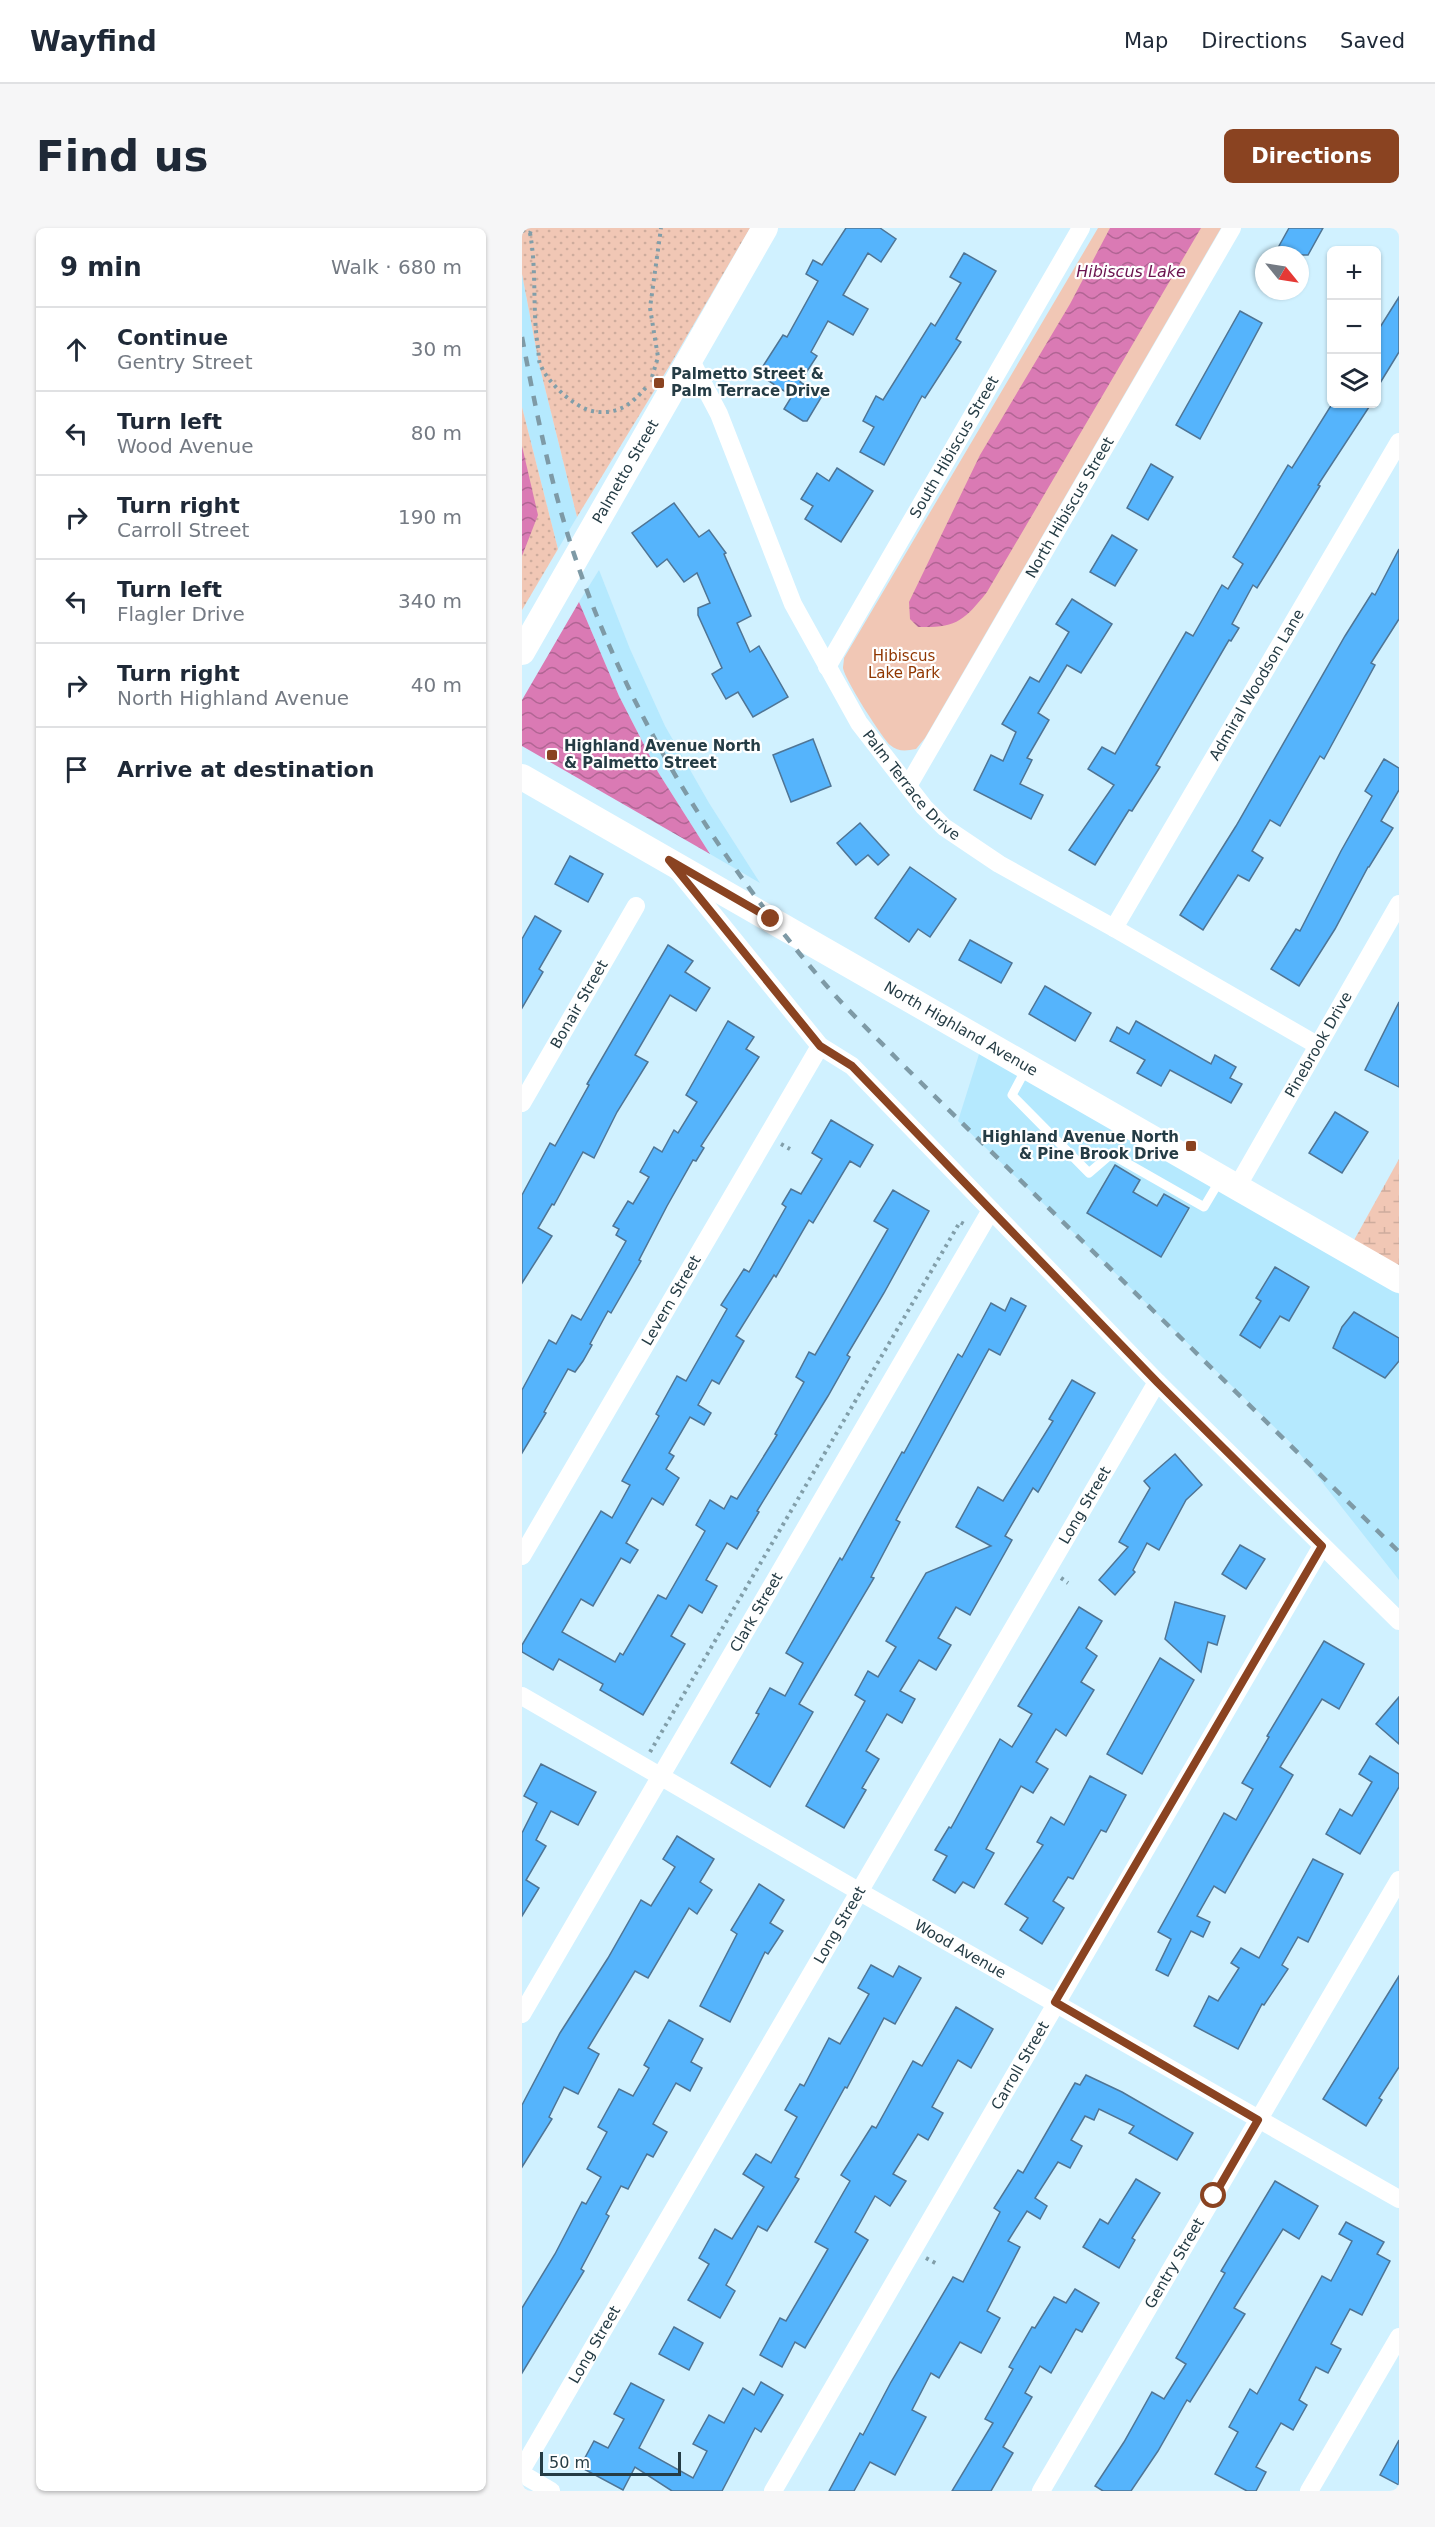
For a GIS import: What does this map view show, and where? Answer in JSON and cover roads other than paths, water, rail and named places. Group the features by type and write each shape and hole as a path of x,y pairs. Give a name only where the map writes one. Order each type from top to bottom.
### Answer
{"street":[{"name":"Palmetto Street","path":"522,652 765,228"},
{"name":"South Hibiscus Street","path":"827,667 1081,228"},
{"name":"North Hibiscus Street","path":"908,786 1232,228"},
{"name":"Palm Terrace Drive","path":"689,357 719,414 794,604 859,723 924,807 944,827 972,847 1317,1045"},
{"name":"Admiral Woodson Lane","path":"1114,928 1399,442"},
{"name":"North Highland Avenue","path":"522,777 1399,1280"},
{"path":"669,860 820,1046 852,1066 1157,1382 1399,1621"},
{"name":"Pinebrook Drive","path":"1229,1182 1317,1045 1399,904"},
{"name":"Bonair Street","path":"522,1103 636,906"},
{"name":"Levern Street","path":"522,1556 820,1046"},
{"name":"Clark Street","path":"522,2014 991,1210"},
{"name":"Long Street","path":"522,2469 1157,1382"},
{"name":"Carroll Street","path":"774,2491 1055,2002 1322,1546"},
{"name":"Wood Avenue","path":"522,1696 860,1892 1399,2199"},
{"name":"Gentry Street","path":"1041,2491 1399,1880"},
{"path":"1309,2491 1399,2337"},
{"path":"522,2474 551,2491"}],"lane":[{"path":"1027,1067 1012,1095 1089,1173 1111,1154 1204,1208 1229,1182"}],"water":[{"name":"Hibiscus Lake","path":"1110,228 1201,228 987,592 972,610 958,621 942,626 918,627 910,619 909,602 980,455 1070,304"},
{"path":"522,446 538,515 522,556"},
{"path":"579,602 619,696 658,772 710,854 522,746 522,700"}],"railway":[{"path":"522,337 551,476 575,557 597,615 621,672 679,782 712,835 748,886 785,936 852,1014 1399,1552"}],"place":[{"name":"Palmetto Street & Palm Terrace Drive","path":"659,383"},
{"name":"Highland Avenue North & Palmetto Street","path":"552,755"},
{"name":"Highland Avenue North & Pine Brook Drive","path":"1191,1146"}],"park label":[{"name":"Hibiscus Lake Park","path":"904,664"}]}
